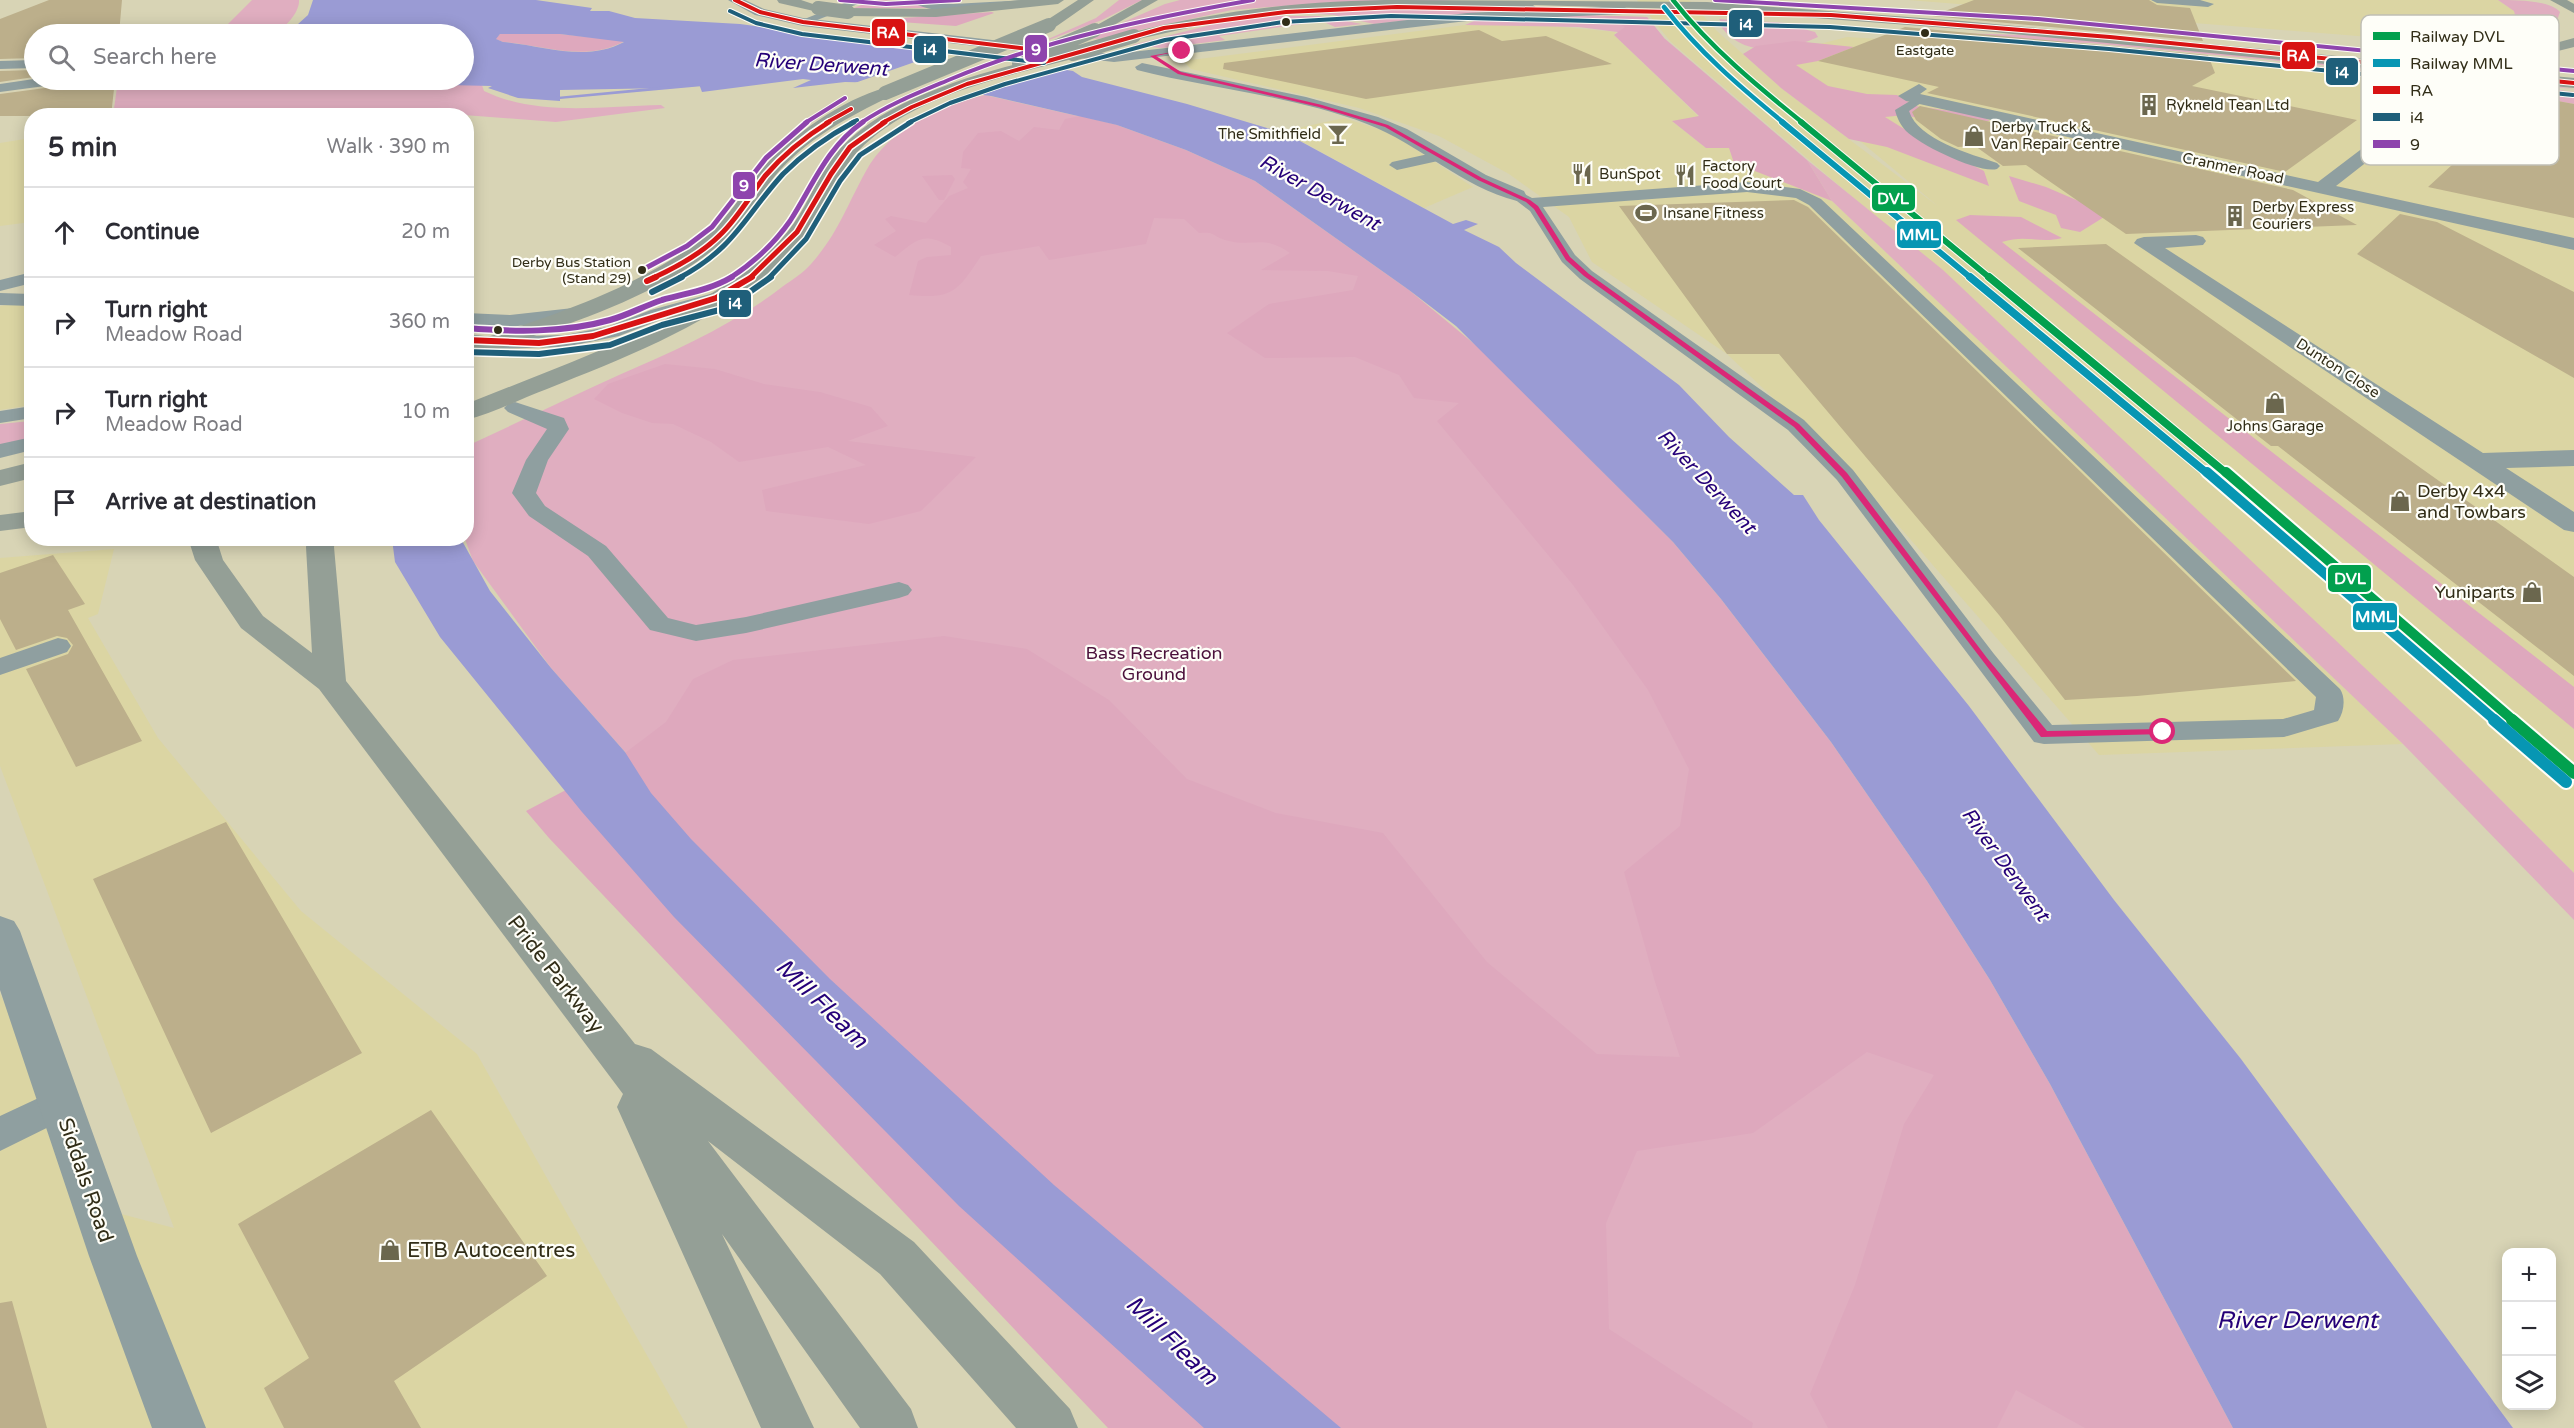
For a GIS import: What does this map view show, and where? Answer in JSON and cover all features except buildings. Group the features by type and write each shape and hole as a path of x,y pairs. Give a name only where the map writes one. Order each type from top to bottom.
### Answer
{"highway":[{"path":"2557,0 2574,9"}],"main road":[{"path":"784,0 848,12 936,13 1058,0"},
{"path":"474,349 573,314 652,279 692,257 726,229 770,171 804,139 830,120 885,93 1049,25 1087,0"},
{"path":"474,428 629,348 721,297 750,277 786,245 805,222 831,172 860,138 877,126 933,99 1095,30 1152,0"},
{"path":"1506,0 1707,6 2100,37 2361,62"},
{"path":"1782,0 2361,43"},
{"path":"992,75 1202,20 1288,8 1401,5 1828,15"},
{"path":"2042,19 2361,50"},
{"path":"2559,48 2574,42"},
{"path":"2559,69 2574,70"},
{"path":"2559,82 2574,83"},
{"path":"474,410 629,348"},
{"path":"0,480 24,473"},
{"path":"0,480 24,478"},
{"path":"0,522 24,520"},
{"name":"Pride Parkway","path":"205,546 209,560 252,622 330,682 608,1041 892,1428"},
{"path":"320,546 330,682"},
{"path":"608,1041 788,1428"},
{"path":"608,1041 897,1258 1051,1428"}],"street":[{"path":"735,0 760,12 803,22 1114,58 1152,56 1467,17 1623,10"},
{"path":"1087,56 1180,73 1372,120 1401,133 1480,179 1524,199"},
{"path":"1152,56 1180,73"},
{"name":"Cranmer Road","path":"1919,94 2574,244"},
{"path":"2323,188 2361,158"},
{"name":"Dunton Close","path":"2196,241 2144,243 2481,461 2574,524"},
{"path":"2481,461 2574,458"},
{"name":"Siddals Road","path":"0,930 113,1256 179,1428"}],"lane":[{"path":"803,22 862,0"},
{"path":"916,0 951,6 1020,0"},
{"path":"2157,0 2212,5"},
{"path":"0,65 24,64"},
{"path":"0,88 24,85"},
{"path":"1919,94 1902,110 1902,118 1907,124 1926,139 1992,166"},
{"path":"1397,165 1442,156"},
{"path":"1747,187 1800,194 1815,202 2330,695 2328,716 2284,728 2044,735 1984,660 1845,475 1796,425 1586,275 1568,258 1524,199 1747,187"},
{"path":"0,284 24,271"},
{"path":"474,341 493,343 565,341 612,332 658,314 721,297"},
{"path":"0,299 24,300"},
{"path":"474,319 510,321 573,314"},
{"path":"515,408 556,423 558,429 537,460 524,493 537,511 597,551 659,624 696,633 746,625 899,590"},
{"path":"0,417 24,413"},
{"path":"0,451 24,445"},
{"path":"0,667 58,646"},
{"path":"0,1134 60,1104"}],"shaded area":[{"path":"1637,0 1689,0 1717,31 1781,88 1939,207 1762,59 1847,37 2112,53 2361,72 2361,165 2559,165 2559,90 2574,92 2574,873 2436,735 1910,246 1670,41"},
{"path":"1908,0 2498,0 2514,11 2515,15 2361,15 2361,36"},
{"path":"994,13 956,26 873,20"},
{"path":"1603,16 1647,17 1664,38 1807,160 1832,201 1734,163 1729,148 1706,148 1672,121 1699,116 1614,35 1625,27"},
{"path":"1465,25 1541,25 1616,32 1614,35 1699,117 1673,122 1706,148 1729,148 1734,162 1832,201 2403,744 2099,755 1855,476 1727,354 1592,262 1569,217 1509,174 1439,136 1359,108 1191,69 1183,61"},
{"path":"500,34 560,34 625,41 595,51 580,52 503,42 495,39"},
{"path":"1795,41 1854,47 1818,61 1796,65 1828,86 1867,94 1897,95 1915,106 1980,115 1990,121 1926,120 1905,115 1885,117 1917,137 1984,171 1989,186 1887,147 1849,139 1781,88 1743,54 1756,46"},
{"path":"1081,116 1117,125 1186,150 1255,181 1409,290 1478,347 1673,542 1721,599 1831,742 1927,881 1990,980 2050,1084 2233,1428 2085,1428 2016,1390 1997,1428 1828,1428 1810,1394 1855,1285 1904,1124 1934,1075 1867,1052 1753,1133 1637,1151 1606,1223 1609,1329 1753,1423 1752,1428 1108,1428 549,838 526,811 600,772 666,722 693,679 733,660 944,636 1027,649 1109,700 1187,779 1276,813 1383,833 1487,962 1597,1054 1680,1057 1655,982 1624,872 1680,826 1689,769 1648,690 1573,585 1437,421 1459,403 1414,398 1399,375 1355,357 1265,358 1227,333 1269,304 1353,290 1358,276 1328,271 1261,270 1290,253 1273,244 1234,242 1211,234 1199,233 1184,219 1154,218 1146,244 1049,260 1039,246 981,256 966,278 952,290 945,294 924,296 909,295 918,261 927,257 951,255 951,247 934,239 921,239 895,257 874,245 896,231 885,219 891,216 926,223 949,196 968,188 963,182 971,169 961,168 963,152 978,133 1001,131 1019,141 1034,127 1059,130 1065,119"},
{"path":"1344,118 1391,133 1473,187 1424,208 1303,142 1279,132"},
{"path":"24,139 24,223 0,226 0,143"},
{"path":"952,175 955,179 944,200 939,200 922,176"},
{"path":"2009,176 2046,187 2109,214 2080,232 2061,228 2056,215 2019,201"},
{"path":"1970,215 2021,217 2062,238 2054,240 2019,239 2002,242 2574,687 2574,729 1956,220"},
{"path":"24,302 24,406 0,410 0,306"},
{"path":"665,364 715,369 764,384 820,392 871,407 888,426 848,441 976,457 921,511 869,524 766,511 762,490 866,465 828,447 739,462 711,442 673,424 652,423 622,413 594,399 608,384"},
{"path":"114,549 98,614 88,618 158,738 301,911 477,1054 688,1428 0,1428 0,993 95,1207 174,1228 0,766 0,558"}],"green space":[{"path":"252,0 299,0 294,16 286,24 228,24"},
{"path":"874,0 938,7 960,8 854,8"},
{"path":"1119,0 1142,0 1102,20 1030,47 1096,18"},
{"path":"1180,0 1440,0 1485,3 1334,2 1232,10 1098,39 1087,38 1165,4"},
{"path":"2498,0 2548,5 2560,12 2559,15 2515,15 2514,11"},
{"path":"1356,9 1492,11 1374,24 1334,15 1283,12"},
{"path":"1582,15 1647,17 1664,38 1579,27 1465,25 1481,18"},
{"path":"1272,16 1319,16 1362,24 1335,27 1322,21 1219,36 1225,40 1162,48 1132,45 1218,23"},
{"path":"1719,19 1921,31 1890,33 1721,22"},
{"path":"1720,25 1800,28 1815,32 1818,37 1792,46 1765,49 1740,43 1729,36"},
{"path":"1952,33 2026,35 2361,65 2361,69 2090,43 2048,42"},
{"path":"2119,48 2361,70 2361,74 2121,51"},
{"path":"475,84 482,85 484,91 505,99 548,107 594,108 661,105 665,108 556,122 474,116 474,108 114,108 117,90 474,90"},
{"path":"2559,90 2574,92 2574,104 2559,101"},
{"name":"Bass Recreation Ground","path":"985,95 1117,125 1409,290 2233,1428 1341,1428 651,793 625,752 551,668 473,561 468,546 474,546 474,443 683,346 763,301 804,270 821,252 866,171 888,143 917,121 968,99"},
{"path":"1807,160 1943,270 2436,735 2574,873 2574,920 2403,744 1832,201"},
{"path":"24,422 24,442 0,447 0,424"}],"water":[{"name":"River Derwent","path":"313,0 536,0 592,8 590,11 609,11 635,18 740,24 962,53 1073,71 1082,77 1187,104 1287,134 1453,224 1466,220 1478,224 1464,230 1499,247 1516,263 1679,385 1729,437 1794,495 1803,495 1819,520 1969,706 2114,900 2241,1059 2513,1428 2233,1428 2050,1084 1990,980 1927,881 1831,742 1721,599 1673,542 1456,326 1255,181 1186,150 1117,125 991,96 889,83 845,82 793,88 811,80 803,79 702,92 699,84 668,88 560,90 560,101 518,98 488,88 492,86 474,86 474,24 298,24 308,15","holes":["500,34 560,34 624,42 609,48 579,52 503,42 496,39"]},
{"name":"Mill Fleam","path":"393,546 465,546 490,591 551,668 625,752 651,793 691,839 830,979 1054,1185 1341,1428 1204,1428 959,1206 674,917 582,812 440,637 395,562"}],"pier":[{"path":"952,49 1062,66 976,97 889,86 849,85"}],"waterway":[{"path":"560,97 701,85"}],"rail line":[{"name":"DVL","path":"1673,0 1696,29 1736,68 2264,504 2574,773"},
{"name":"MML","path":"1664,7 1688,38 1728,77 2256,513 2566,782"}],"transit line":[{"name":"RA","path":"735,0 760,12 803,22 1045,51"},
{"name":"9","path":"840,0 886,4 959,0"},
{"name":"9","path":"474,329 537,330 590,325 613,319 648,305 715,286 741,271 773,242 789,222 831,151 854,128 883,110 972,70 1051,44 1172,15 1253,0"},
{"name":"9","path":"1715,0 1823,4 2038,19 2361,50"},
{"name":"RA","path":"474,341 502,343 557,342 593,336 725,294 763,268 786,245 797,232 831,174 850,147 886,121 939,95 996,74 1176,25 1231,17 1341,8 1453,6 1752,12 1924,21 2361,62"},
{"name":"i4","path":"730,11 756,23 802,34 1044,63"},
{"name":"i4","path":"474,353 539,354 593,349 617,343 662,325 727,308 763,283 796,252 815,225 849,167 860,155 873,144 923,115 1005,84 1154,43 1229,28 1283,22 1391,16 1830,27 2109,49 2361,74"},
{"name":"9","path":"2559,70 2574,71"},
{"name":"RA","path":"2559,82 2574,83"},
{"name":"i4","path":"2559,94 2573,95"},
{"name":"9","path":"642,270 704,234 718,220 756,169 786,138 808,120 845,98"},
{"name":"RA","path":"647,281 667,272 704,249 733,221 765,177 794,147 816,130 851,109"},
{"name":"i4","path":"652,292 691,272 718,253 739,232 792,165 823,140 857,120"}],"place":[{"name":"Eastgate","path":"1925,33"},
{"name":"Rykneld Tean Ltd","path":"2149,105"},
{"name":"The Smithfield","path":"1338,134"},
{"name":"Derby Truck & Van Repair Centre","path":"1974,136"},
{"name":"BunSpot","path":"1582,174"},
{"name":"Factory Food Court","path":"1685,175"},
{"name":"Insane Fitness","path":"1646,213"},
{"name":"Derby Express Couriers","path":"2235,216"},
{"name":"Derby Bus Station (Stand 29)","path":"642,270"},
{"name":"Johns Garage","path":"2275,403"},
{"name":"Derby 4x4 and Towbars","path":"2400,501"},
{"name":"Yuniparts","path":"2532,592"},
{"name":"ETB Autocentres","path":"390,1250"}],"route":[{"path":"1182,51 1152,56 1180,73 1320,106 1387,126 1480,179 1528,201 1536,208 1543,223 1568,258 1586,275 1626,302 1682,346 1796,425 1845,475 1984,660 2044,735 2163,732"}]}
